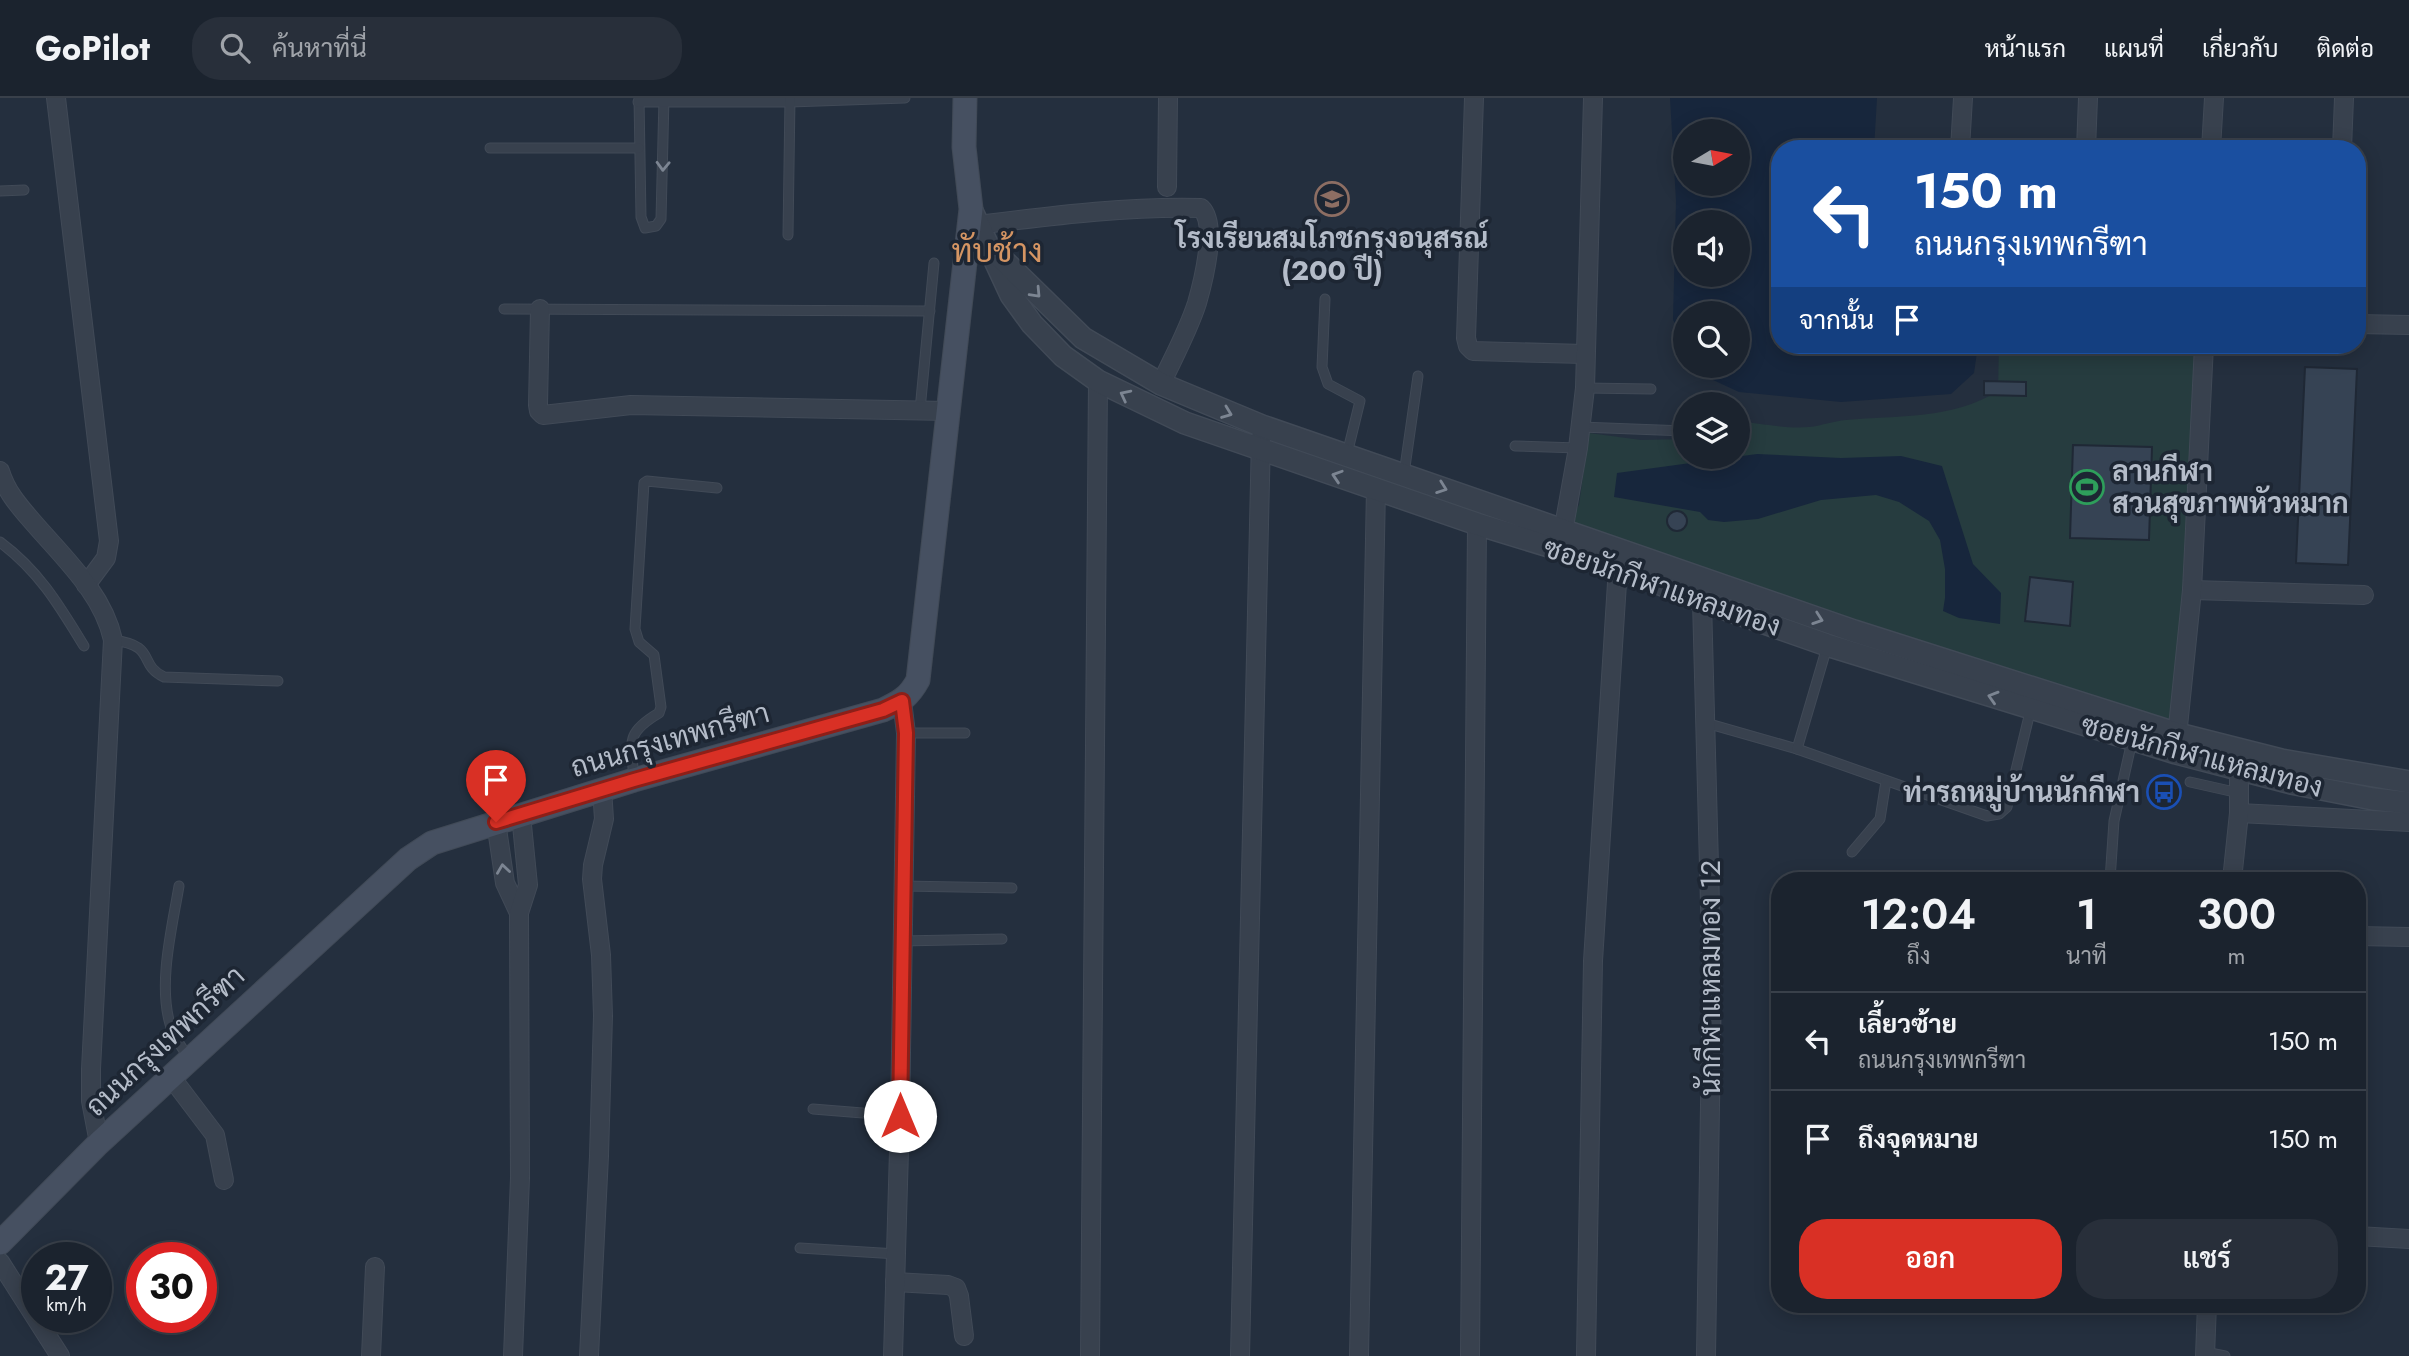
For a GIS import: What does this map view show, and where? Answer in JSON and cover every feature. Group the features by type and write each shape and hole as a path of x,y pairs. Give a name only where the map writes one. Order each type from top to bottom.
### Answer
{"main road":[{"path":"902,701 912,693 918,680 947,411 974,217 964,147 965,98"},
{"name":"ถนนกรุงเทพกรีฑา","path":"0,1243 99,1143 408,859 432,843 602,789 883,710 902,701"}],"street":[{"path":"57,98 109,541 106,558 86,585"},
{"path":"1167,187 1168,98"},
{"path":"1475,98 1466,338 1468,346 1473,351 1584,354"},
{"path":"1563,532 1578,448 1585,388 1593,98"},
{"path":"1961,140 1963,98"},
{"path":"2086,140 2088,98"},
{"path":"2212,140 2214,98"},
{"path":"2342,140 2344,98"},
{"path":"974,217 1170,207 1201,208 1207,217 1210,238 1197,303 1161,384"},
{"name":"ซอยนักกีฬาแหลมทอง","path":"974,217 1011,295 1032,324 1063,356 1098,381 1185,423 1477,524 1618,567 1702,601 1828,645 2133,740 2177,743 2409,782"},
{"name":"ซอยนักกีฬาแหลมทอง","path":"988,245 1083,338 1161,384 1262,426 2177,743 2239,770 2331,791 2409,803"},
{"path":"540,309 538,405 543,415 631,405 947,411"},
{"path":"2366,324 2409,325"},
{"path":"2177,743 2192,590 2204,354"},
{"path":"1090,1356 1098,381"},
{"path":"1240,1356 1259,450 1262,426"},
{"path":"0,471 4,485 15,501 86,585 110,624 113,640 90,1069 93,1121 99,1143"},
{"path":"1359,1356 1376,488"},
{"path":"1470,1356 1477,524"},
{"path":"1586,1356 1593,961 1618,567"},
{"path":"2192,590 2364,594"},
{"name":"นักกีฬาแหลมทอง 12","path":"1702,601 1712,980 1706,1356"},
{"path":"892,1356 897,1254 906,733 902,701"},
{"path":"2233,872 2239,813 2239,770"},
{"path":"589,1356 600,1156 603,1016 601,955 592,879 604,819 602,789"},
{"path":"2239,813 2409,822"},
{"path":"513,1356 520,1178 519,913 528,886 522,814"},
{"path":"496,822 505,883 519,913"},
{"path":"2366,936 2409,937"},
{"path":"171,1077 215,1135 224,1180"},
{"path":"2366,1237 2409,1239"},
{"path":"0,1262 60,1356"},
{"path":"371,1356 376,1267"},
{"path":"895,1282 948,1284 956,1288 964,1336"},
{"path":"2205,1354 2207,1313"}],"lane":[{"path":"664,100 661,219 656,226 645,228 641,217 638,100 905,98"},
{"path":"788,235 790,100"},
{"path":"490,148 639,148"},
{"path":"0,191 24,190"},
{"path":"920,410 934,263"},
{"path":"1325,299 1322,368 1325,379 1328,384 1360,401 1346,456"},
{"path":"503,309 930,311"},
{"path":"1404,474 1418,376"},
{"path":"1585,388 1651,389"},
{"path":"1581,427 1673,431"},
{"path":"1515,446 1578,448"},
{"path":"634,780 631,749 634,732 641,723 659,713 661,706 654,655 639,642 635,629 644,483 647,481 717,488"},
{"path":"0,541 37,573 84,646"},
{"path":"113,640 131,642 139,647 145,652 153,669 164,677 278,681"},
{"path":"1797,749 1828,645"},
{"path":"1706,723 1797,749 1987,816 1999,814 2007,807 2031,708"},
{"path":"906,733 965,733"},
{"path":"2110,872 2114,821 2133,740"},
{"path":"1852,852 1880,819 1886,781"},
{"path":"2190,782 2239,793"},
{"path":"179,886 169,945 167,1006 170,1027 190,1059"},
{"path":"903,887 1012,888"},
{"path":"901,941 1002,939"},
{"path":"813,1109 900,1116"},
{"path":"800,1248 897,1254"},
{"path":"2205,1354 2225,1356"}],"green space":[{"path":"1999,354 2202,354 2178,734 1563,532 1579,505 1589,433 1641,440 1673,439 1673,469 1750,469 1750,423 1809,427 1841,421 1943,412 1998,391"}],"water":[{"path":"1670,98 1877,98 1875,140 1771,140 1771,354 1977,354 1974,373 1951,394 1841,402 1739,392 1711,379 1750,378 1750,301 1673,301 1674,287 1750,287 1750,210 1676,210 1676,196 1750,196 1750,119 1673,119 1673,150"},
{"path":"1750,455 1841,458 1901,456 1942,466 1973,564 2001,593 2000,624 1959,618 1943,611 1945,569 1940,540 1929,521 1899,502 1876,495 1821,500 1758,519 1724,522 1708,520 1700,512 1614,497 1617,473 1673,465 1673,469 1750,469"}],"building":[{"path":"2305,367 2357,369 2348,565 2296,563"},
{"path":"1984,381 2026,382 2026,396 1984,395"},
{"path":"2073,445 2152,447 2149,540 2070,538"},
{"path":"1677,511 1684,514 1687,521 1684,528 1677,531 1670,528 1667,521 1670,514"},
{"path":"2030,577 2073,582 2070,626 2025,621"}],"place":[{"name":"โรงเรียนสมโภชกรุงอนุสรณ์ (200 ปี)","path":"1332,199"},
{"name":"ลานกีฬา สวนสุขภาพหัวหมาก","path":"2087,487"},
{"name":"ท่ารถหมู่บ้านนักกีฬา","path":"2164,792"}],"district":[{"name":"ทับช้าง","path":"997,251"}],"route":[{"path":"496,822 883,710 902,701 906,733 900,1116"}]}
